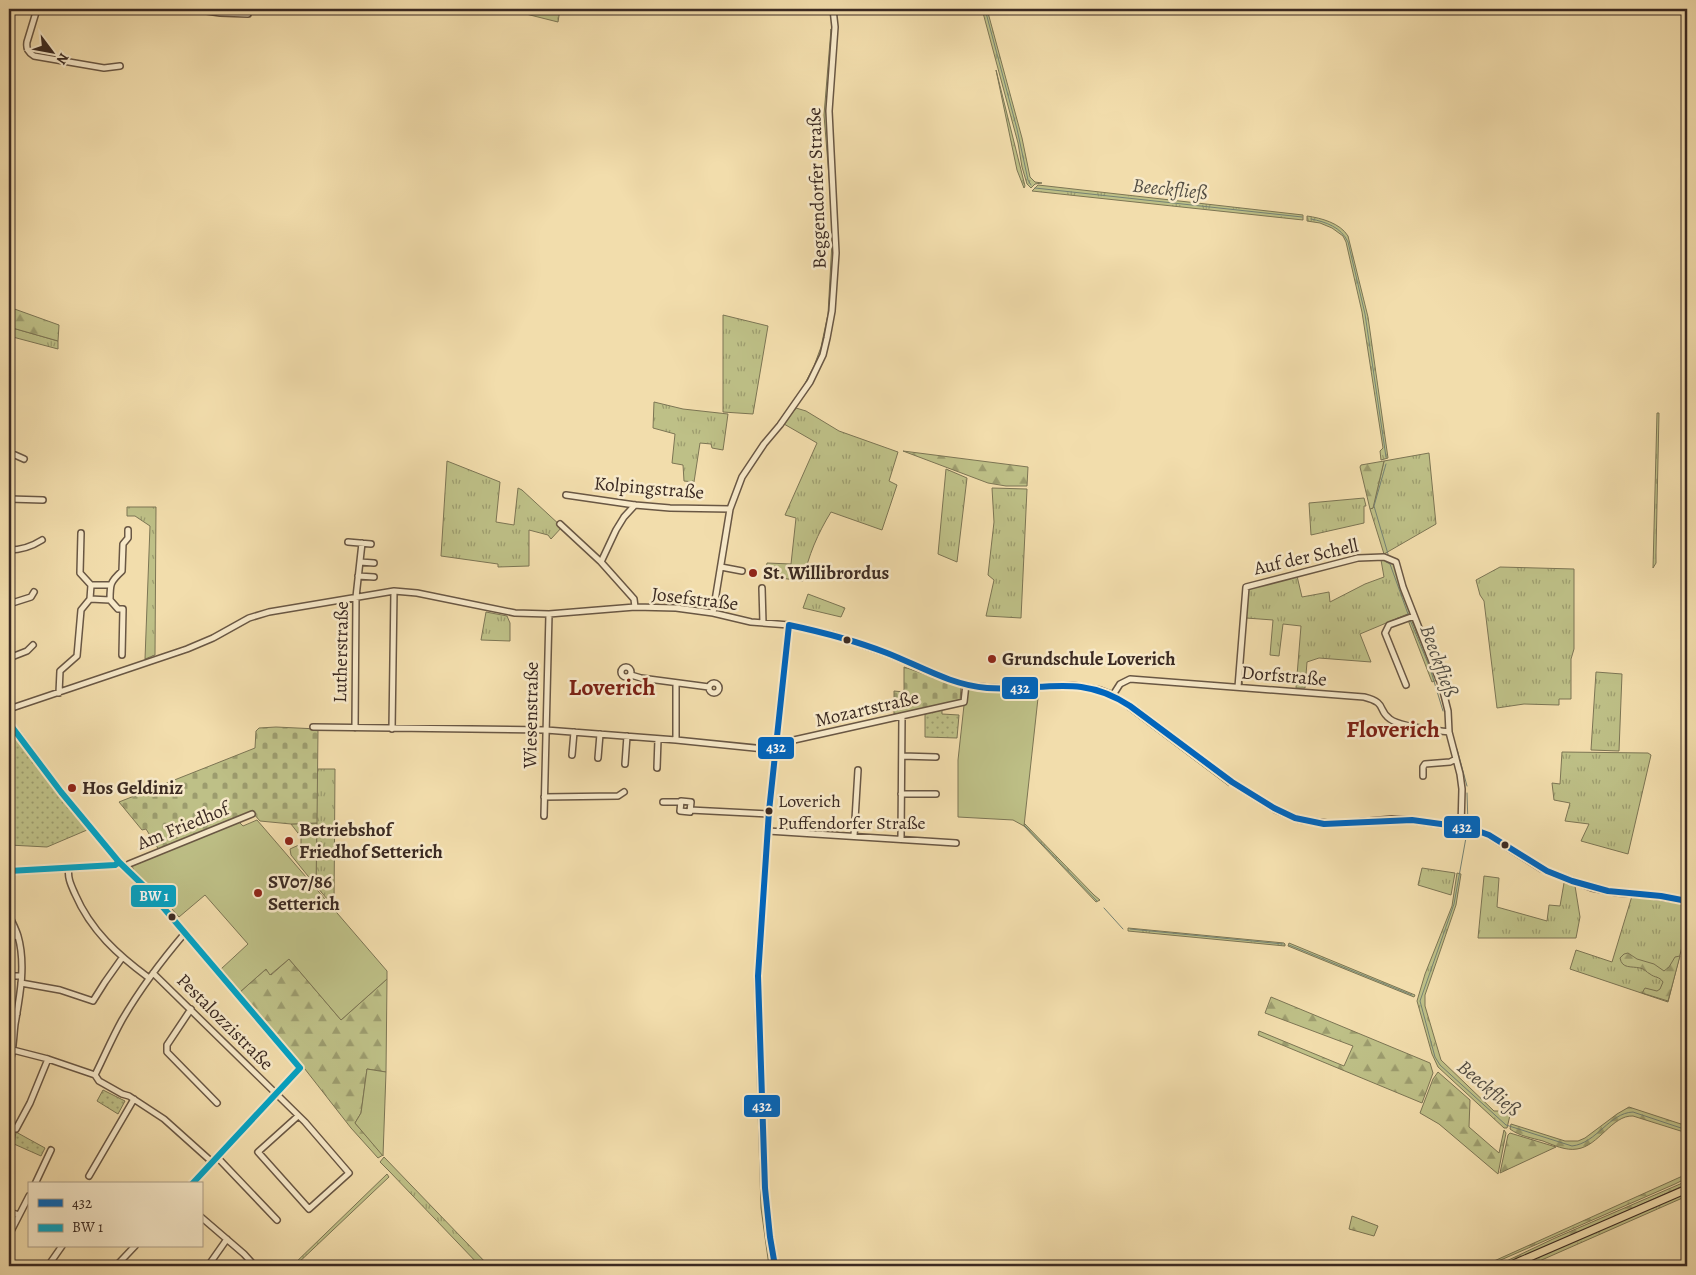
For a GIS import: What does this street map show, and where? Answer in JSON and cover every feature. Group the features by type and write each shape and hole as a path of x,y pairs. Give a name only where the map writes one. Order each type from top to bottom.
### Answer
{"main road":[{"path":"1509,1266 1687,1189"}],"street":[{"path":"37,9 26,47 34,56 104,68 120,66"},
{"path":"193,9 220,14 248,14"},
{"name":"Beggendorfer Straße","path":"713,613 730,509 742,477 770,435 780,425 810,382 823,355 827,338 832,311 836,253 829,111 835,27 833,9"},
{"path":"9,454 24,459"},
{"name":"Kolpingstraße","path":"566,495 670,508 730,509"},
{"path":"9,499 43,500"},
{"path":"601,562 616,530 635,505"},
{"path":"560,524 601,562 634,599 635,608"},
{"path":"122,655 123,609 118,609 110,600 110,585 112,580 122,571 122,544 128,538 128,530"},
{"path":"81,533 80,572 91,584 110,585"},
{"path":"9,550 18,550 34,545 42,540"},
{"path":"348,542 371,544"},
{"name":"Lutherstraße","path":"355,728 356,597 362,543"},
{"name":"Auf der Schell","path":"1238,687 1246,587 1358,558 1384,557 1396,562 1414,616"},
{"path":"360,562 374,563"},
{"path":"721,567 742,571"},
{"name":"Lutherstraße","path":"358,576 374,577"},
{"path":"59,692 60,671 77,656 81,610 90,600 91,584"},
{"path":"762,588 763,623"},
{"path":"392,729 394,591"},
{"name":"Josefstraße","path":"9,710 200,644 256,616 329,601 394,591 418,593 503,611 549,614 635,608 676,608 713,613 751,622 789,625 840,637 966,684 986,688 1054,685 1084,686 1100,690 1113,695 1134,709 1236,785 1276,810 1300,820 1336,824 1409,820 1462,827 1488,835 1542,869 1578,883 1609,892 1687,901"},
{"path":"9,604 31,597 34,592"},
{"path":"90,600 110,600"},
{"name":"Wiesenstraße","path":"544,816 549,614"},
{"path":"1406,685 1385,633 1389,625 1414,616 1442,687 1448,711 1449,732 1462,789 1462,827"},
{"path":"775,1266 765,1188 758,976 759,939 769,814 789,625"},
{"path":"9,658 27,651 33,645"},
{"path":"631,675 709,687"},
{"name":"Dorfstraße","path":"1113,695 1120,684 1130,680 1364,697 1373,699 1381,704 1386,716 1394,721 1449,732"},
{"path":"676,683 676,740"},
{"name":"Mozartstraße","path":"313,727 546,730 775,747 964,702 966,684"},
{"path":"901,839 902,716"},
{"path":"9,723 61,792 119,862 150,892 300,1068 194,1182"},
{"path":"572,756 574,732"},
{"path":"598,758 600,734"},
{"path":"625,764 627,736"},
{"path":"657,768 658,739"},
{"path":"902,756 936,757"},
{"path":"1423,776 1422,767 1425,764 1450,762 1456,759"},
{"path":"854,836 858,770"},
{"path":"544,797 618,796 624,792"},
{"path":"901,794 936,794"},
{"path":"663,802 690,802 690,810"},
{"path":"680,802 680,811 769,814"},
{"name":"Am Friedhof","path":"126,868 129,864 252,814"},
{"path":"768,831 956,843"},
{"path":"9,870 115,865 119,862"},
{"path":"69,868 68,874 71,885 84,913 101,936 122,958 149,978"},
{"path":"9,915 18,936 21,957 21,983 9,1066"},
{"path":"95,1075 121,1021 149,978 185,933"},
{"path":"9,937 18,936"},
{"path":"21,983 60,990 93,1002 122,958"},
{"name":"Pestalozzistraße","path":"153,973 298,1116 349,1173 308,1209 258,1152 298,1116"},
{"path":"9,976 21,976"},
{"path":"191,1009 167,1045 168,1052 217,1103"},
{"path":"9,1012 17,1014"},
{"path":"11,1049 95,1075 100,1081 134,1099 164,1119 212,1162"},
{"path":"16,1129 30,1103 48,1059"},
{"path":"89,1176 134,1099"},
{"path":"36,1182 51,1150"},
{"path":"217,1157 277,1220"},
{"path":"9,1235 28,1198"},
{"path":"9,1212 19,1215"},
{"path":"202,1218 255,1266"},
{"path":"208,1266 227,1239"},
{"path":"48,1266 61,1248"},
{"path":"117,1266 133,1248"}],"green space":[{"path":"506,9 560,9 558,22"},
{"path":"982,9 987,9 1022,138 1030,177 1035,182 1042,183 1035,184 1031,188 1027,184 1022,167 1018,143"},
{"path":"831,29 832,41 827,108 834,234 828,324 820,354 809,380 792,406 779,421 802,389 814,366 821,347 828,314 832,214 824,115"},
{"path":"996,70 1025,186 1024,188 1017,170"},
{"path":"1038,185 1303,215 1303,220 1032,191"},
{"path":"1307,216 1335,224 1345,231 1348,236 1368,317 1388,458 1381,460 1380,451 1383,448 1362,312 1346,242 1343,236 1332,228 1320,223 1307,221"},
{"path":"9,307 59,325 58,341 9,327"},
{"path":"723,315 768,326 753,414 723,412"},
{"path":"9,327 58,341 58,349 9,336"},
{"path":"654,402 683,409 728,414 723,450 712,448 711,444 700,443 694,482 684,481 683,465 672,463 675,434 653,428"},
{"path":"796,408 806,411 839,431 898,452 889,481 897,485 882,530 831,512 814,545 803,581 765,576 767,563 791,564 796,518 785,515 817,443 784,424"},
{"path":"1657,413 1659,413 1656,563 1653,568"},
{"path":"903,451 1028,467 1027,486 1006,486 988,483"},
{"path":"1429,453 1436,524 1384,554 1370,509 1373,508 1384,461"},
{"path":"447,461 500,482 496,522 514,525 518,488 562,527 551,539 548,535 529,530 529,566 498,567 498,564 441,556"},
{"path":"1384,461 1373,508 1370,509 1360,467 1361,465"},
{"path":"946,469 967,478 957,562 938,554"},
{"path":"992,488 1027,489 1021,618 986,616 994,580 988,575 994,522"},
{"path":"1364,498 1366,506 1364,506 1364,523 1311,535 1309,503"},
{"path":"127,507 156,507 155,655 145,659 150,526 135,516 127,516"},
{"path":"1381,560 1391,561 1395,567 1410,613 1360,634 1371,662 1319,658 1307,662 1305,688 1296,688 1301,626 1283,624 1279,656 1270,655 1273,620 1246,618 1241,679 1243,685 1239,685 1247,593 1250,589 1297,576 1302,597 1329,592 1330,602 1365,584 1384,577"},
{"path":"1500,567 1574,569 1574,649 1571,659 1571,699 1559,699 1559,705 1524,704 1497,708 1484,601 1480,595 1476,580"},
{"path":"808,594 845,608 841,617 803,608"},
{"path":"486,612 507,616 510,623 510,641 481,640"},
{"path":"1411,619 1437,680 1432,682 1408,620"},
{"path":"904,667 961,687 960,701 894,716 894,691 904,692"},
{"path":"1596,672 1622,674 1619,751 1591,750"},
{"path":"966,687 993,691 1039,689 1024,826 1013,820 958,817 958,760"},
{"path":"1122,703 1230,783 1229,786 1121,705"},
{"path":"942,710 942,714 959,715 957,738 925,737 925,714"},
{"path":"259,728 318,729 317,823 291,824 260,821 253,813 159,850 146,829 142,830 119,802 255,748 256,731"},
{"path":"9,729 57,794 87,830 47,847 9,845"},
{"path":"1562,752 1648,753 1651,755 1628,854 1581,841 1589,824 1565,821 1570,803 1554,800 1552,783 1560,784"},
{"path":"317,769 335,769 334,907 316,886"},
{"path":"257,820 387,971 387,979 341,1020 289,959 270,975 266,969 240,992 221,969 248,944 205,895 179,917 154,889 148,887 134,872 132,865 239,822 243,826"},
{"path":"317,823 316,886 291,855 290,849 301,844 301,837 291,824"},
{"path":"1024,823 1100,900 1096,902 1024,826"},
{"path":"1422,868 1455,873 1451,895 1418,885"},
{"path":"1457,873 1461,874 1456,905 1425,995 1425,1006 1441,1060 1494,1111 1511,1111 1507,1128 1504,1128 1438,1067 1432,1054 1417,1001 1425,974 1452,906"},
{"path":"1484,876 1499,878 1497,907 1547,921 1549,905 1560,906 1564,883 1575,886 1580,917 1576,938 1478,938"},
{"path":"1632,896 1664,898 1687,903 1687,927 1668,1002 1570,969 1576,950 1612,962"},
{"path":"1128,928 1284,943 1285,946 1128,931"},
{"path":"1289,943 1415,995 1414,997 1288,946"},
{"path":"1628,953 1637,959 1654,964 1664,971 1675,957 1680,956 1668,1001 1642,993 1645,988 1657,991 1663,982 1643,969 1623,964 1620,958"},
{"path":"289,959 341,1020 387,979 386,1072 367,1069 361,1113 355,1123 383,1155 378,1158 351,1128 301,1064 240,992 266,969 271,975"},
{"path":"754,978 764,1205 772,1266 769,1266 761,1208"},
{"path":"1271,997 1430,1063 1433,1073 1422,1103 1258,1035 1259,1031 1344,1066 1353,1046 1265,1013"},
{"path":"367,1069 386,1072 383,1156 355,1123 361,1113"},
{"path":"1438,1072 1470,1100 1469,1127 1499,1153 1504,1130 1506,1133 1498,1174 1439,1124 1420,1113 1433,1079"},
{"path":"103,1090 125,1101 118,1114 97,1101"},
{"path":"1629,1107 1687,1126 1687,1133 1633,1116 1625,1117 1618,1120 1585,1147 1568,1149 1510,1129 1511,1124 1565,1141 1578,1141"},
{"path":"16,1132 45,1148 41,1156 14,1144"},
{"path":"1510,1133 1556,1147 1500,1173"},
{"path":"384,1157 489,1266 480,1266 380,1162"},
{"path":"387,1174 389,1177 295,1266 292,1266"},
{"path":"1687,1174 1687,1178 1675,1184 1487,1266 1483,1266"},
{"path":"1687,1181 1687,1184 1526,1256 1501,1266 1496,1266 1555,1238"},
{"path":"1687,1193 1687,1196 1528,1266 1520,1266 1559,1247"},
{"path":"1352,1216 1378,1226 1374,1236 1349,1229"}],"waterway":[{"name":"Beeckfließ","path":"985,9 1017,129 1028,180 1031,185"},
{"name":"Beeckfließ","path":"1035,188 1302,217"},
{"name":"Beeckfließ","path":"1311,219 1337,229 1348,242 1365,314 1386,457"},
{"name":"Beeckfließ","path":"1386,464 1374,506 1388,554"},
{"name":"Beeckfließ","path":"1386,562 1390,564 1408,614"},
{"name":"Beeckfließ","path":"1410,620 1430,668 1443,711"},
{"name":"Beeckfließ","path":"1457,749 1467,786"},
{"name":"Beeckfließ","path":"1467,793 1468,824"},
{"path":"1025,826 1097,901"},
{"name":"Beeckfließ","path":"1467,832 1454,904 1420,1001 1435,1057 1440,1065 1506,1125 1572,1146 1589,1140 1617,1117 1633,1112 1687,1130"},
{"path":"1104,908 1123,929"},
{"path":"1130,929 1283,944"},
{"path":"1289,945 1412,995"}],"transit line":[{"name":"432","path":"789,625 863,645 948,679 974,686 1007,689 1077,686 1094,689 1130,706 1232,782 1274,808 1295,818 1324,824 1412,820 1470,828 1489,835 1547,871 1572,881 1608,891 1661,896 1687,901"},
{"name":"432","path":"775,1266 765,1188 758,976 769,811 789,625"},
{"path":"9,723 61,792 119,862 150,892 300,1068"},
{"path":"9,871 115,865 119,862"},
{"path":"194,1182 300,1068"}],"place":[{"name":"St. Willibrordus","path":"753,573"},
{"name":"Grundschule Loverich","path":"992,659"},
{"name":"Hos Geldiniz","path":"72,788"},
{"name":"Loverich Puffendorfer Straße","path":"769,811"},
{"name":"Betriebshof Friedhof Setterich","path":"289,841"},
{"name":"SV07/86 Setterich","path":"258,893"}],"district":[{"name":"Loverich","path":"612,687"},
{"name":"Floverich","path":"1393,729"}]}
